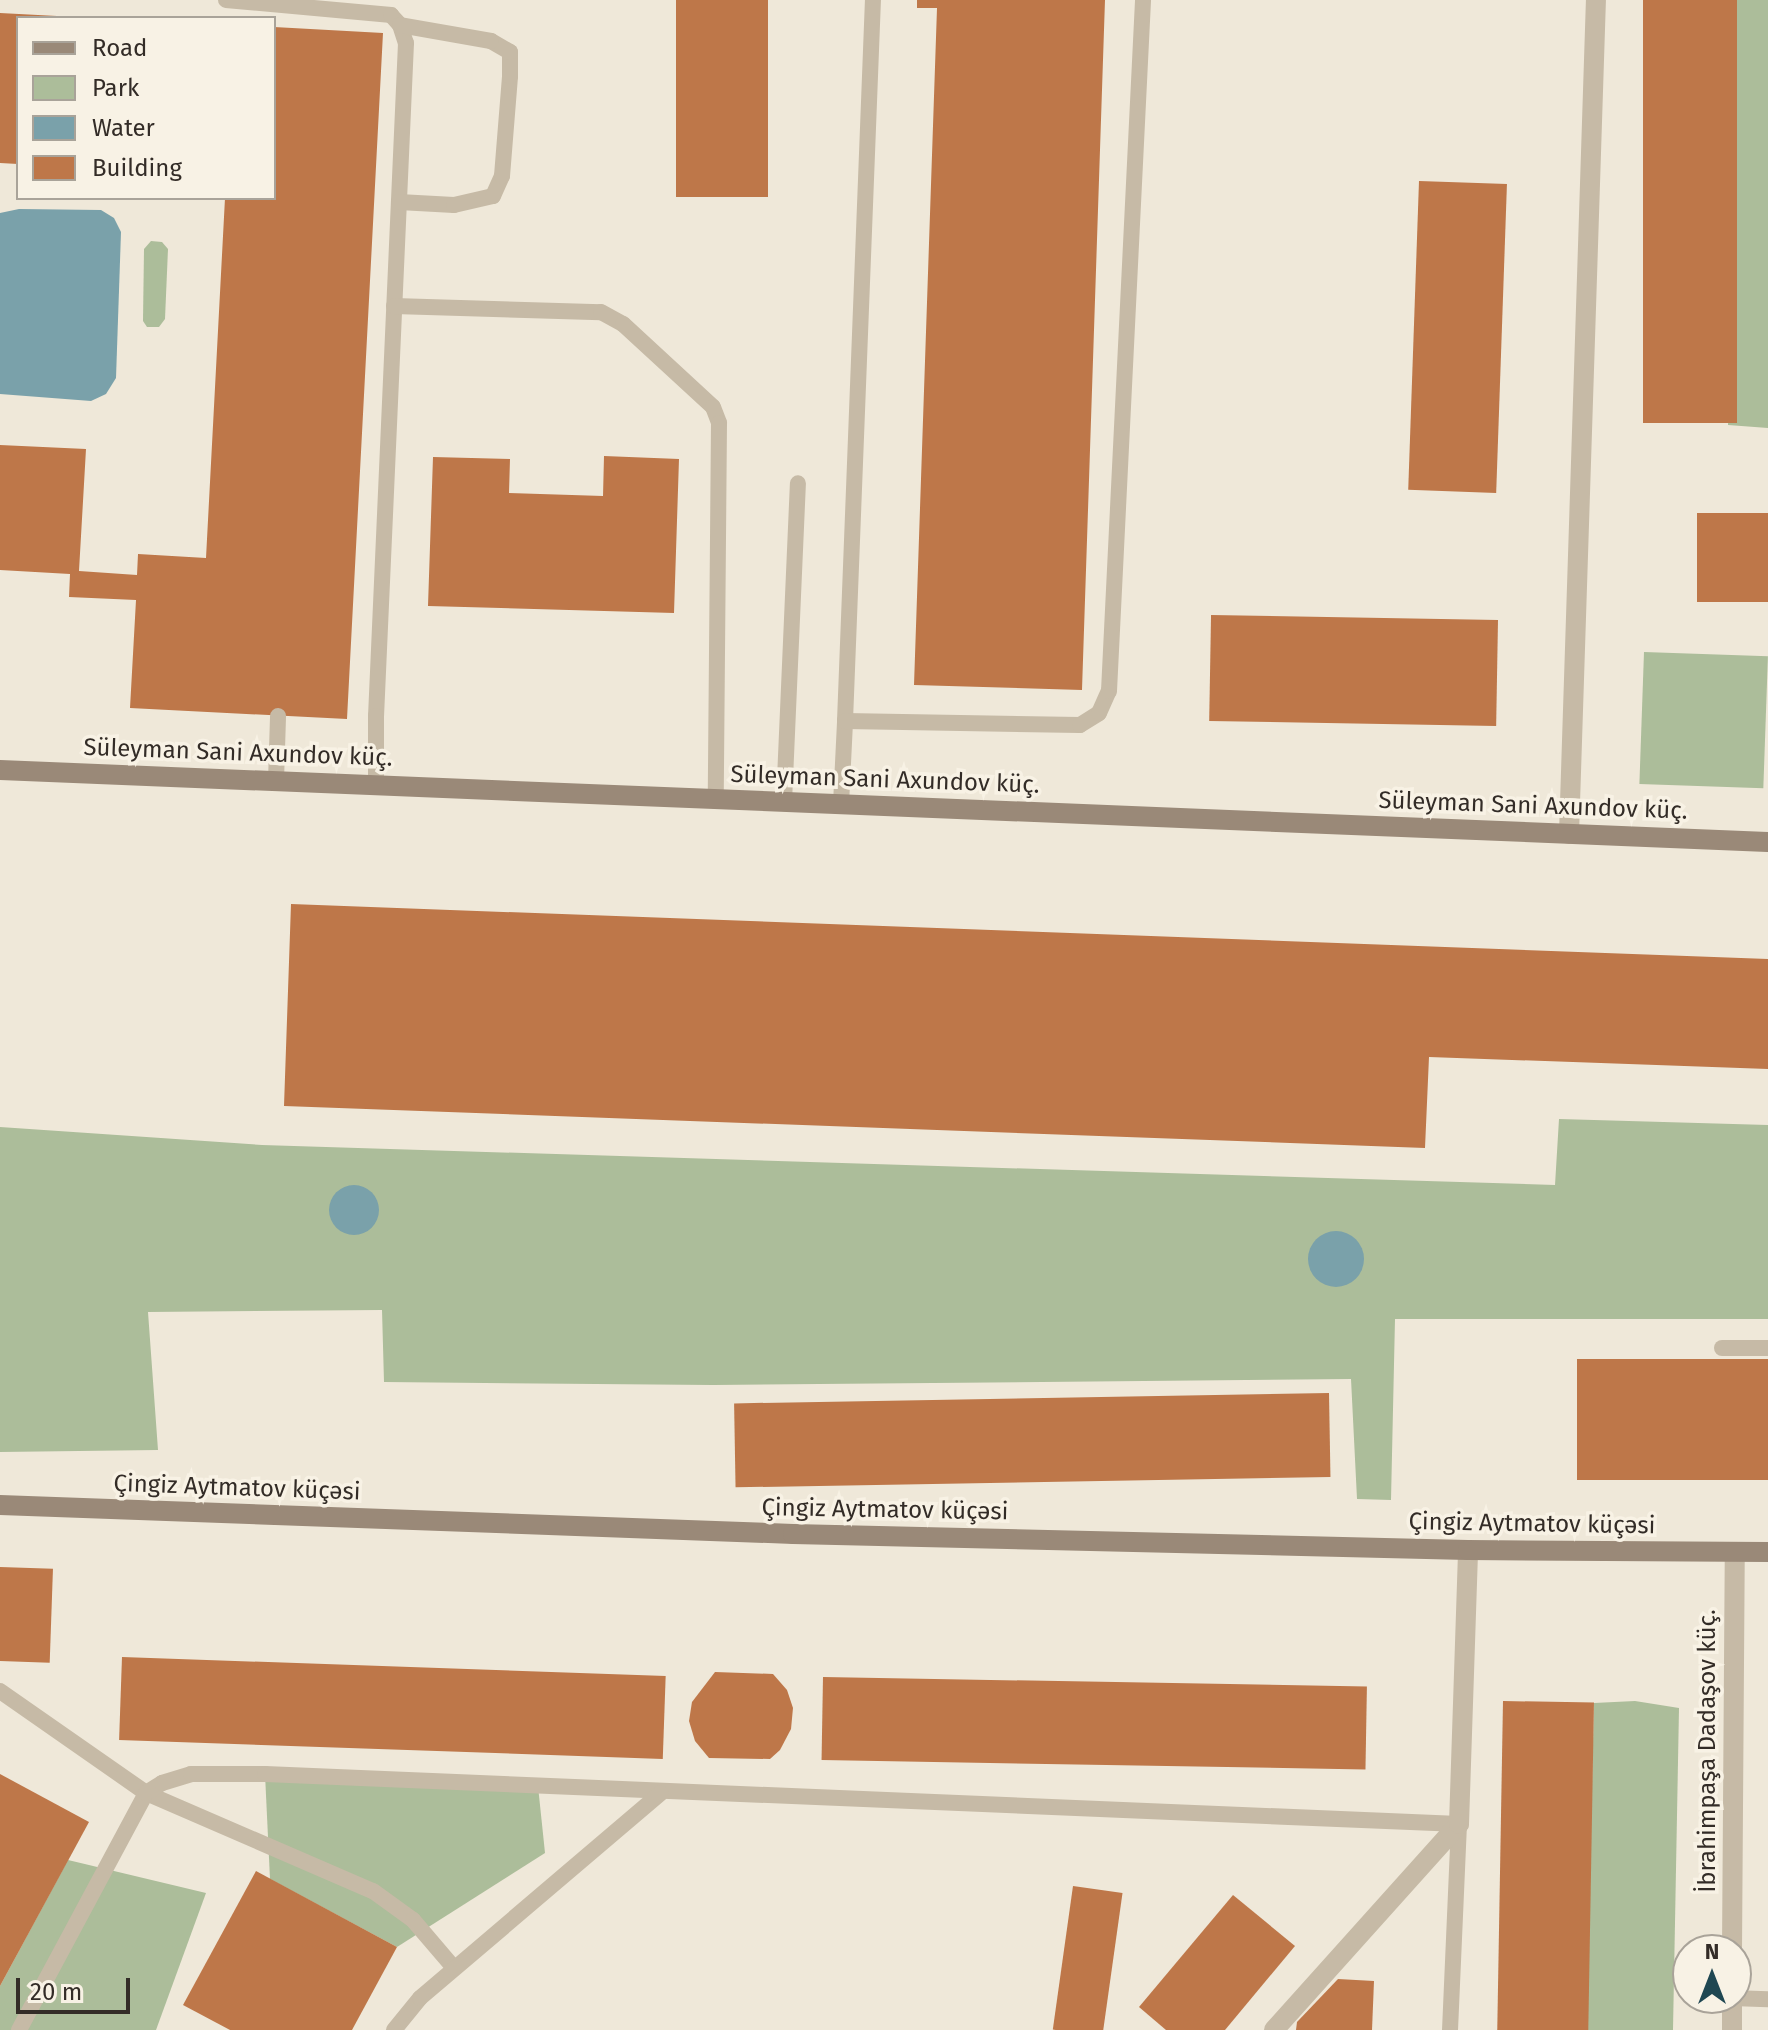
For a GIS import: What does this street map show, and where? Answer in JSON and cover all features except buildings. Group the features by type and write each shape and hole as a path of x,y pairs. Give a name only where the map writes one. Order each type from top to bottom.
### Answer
{"main road":[{"name":"Süleyman Sani Axundov küç.","path":"0,770 1768,842"},
{"name":"Çingiz Aytmatov küçəsi","path":"0,1505 793,1534 1468,1550 1768,1552"}],"street":[{"path":"1569,834 1596,0"},
{"path":"1274,2030 1459,1824 1468,1550"},
{"name":"İbrahimpaşa Dadaşov küç.","path":"1732,1934 1735,1552"}],"lane":[{"path":"226,0 395,13 491,41 510,52 502,176 493,196 454,205 399,202"},
{"path":"841,804 873,0"},
{"path":"845,721 1080,725 1099,713 1109,691 1143,0"},
{"path":"376,785 376,716 406,43 395,13"},
{"path":"394,306 601,312 623,324 713,407 719,423 716,799"},
{"path":"784,802 798,483"},
{"path":"276,781 278,716"},
{"path":"1722,1348 1768,1348"},
{"path":"0,1691 146,1793 373,1891 413,1920 454,1968"},
{"path":"19,2030 146,1793 162,1783 191,1774 265,1774 661,1793 1459,1824 1450,2030"},
{"path":"394,2030 420,1998 661,1793"}],"green space":[{"path":"1737,0 1768,0 1768,428 1728,425"},
{"path":"151,241 162,242 168,249 165,319 159,327 147,327 143,321 144,249"},
{"path":"1644,652 1768,656 1763,788 1639,784"},
{"path":"1559,1119 1768,1125 1768,1319 1395,1319 1391,1500 1357,1499 1351,1379 713,1385 384,1382 382,1310 148,1312 158,1450 0,1452 0,1127 262,1145 1555,1185"},
{"path":"1635,1701 1679,1708 1675,1934 1672,1934 1673,2030 1586,2030 1594,1703"},
{"path":"265,1774 538,1786 545,1853 397,1947 270,1879"},
{"path":"68,1860 206,1893 156,2030 0,2030 0,1986"}],"water":[{"path":"19,209 101,210 114,218 121,232 116,378 106,394 91,401 0,394 0,213"},
{"path":"354,1185 372,1192 379,1210 372,1228 354,1235 336,1228 329,1210 336,1192"},
{"path":"1336,1231 1356,1239 1364,1259 1356,1279 1336,1287 1316,1279 1308,1259 1316,1239"}]}
